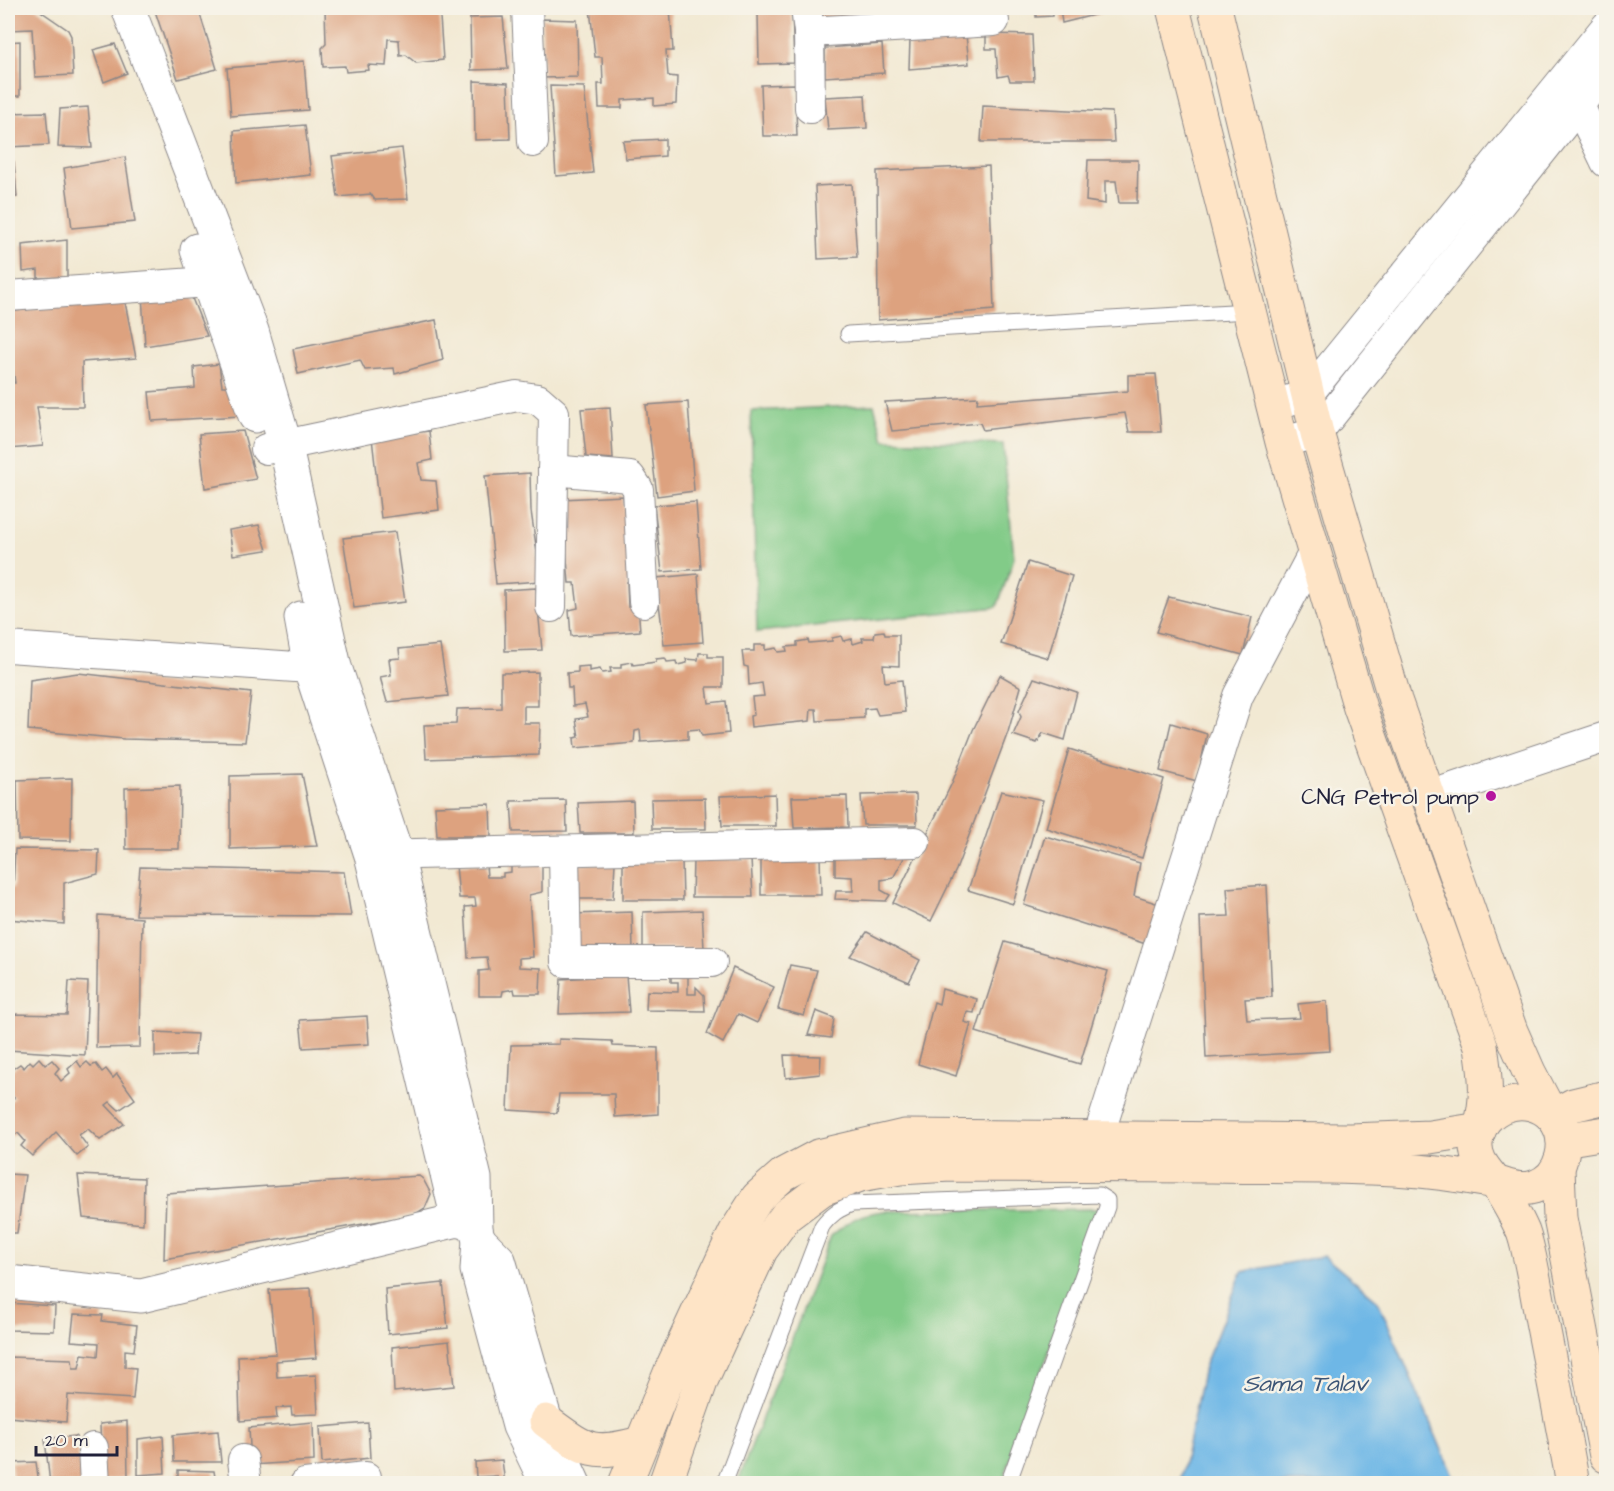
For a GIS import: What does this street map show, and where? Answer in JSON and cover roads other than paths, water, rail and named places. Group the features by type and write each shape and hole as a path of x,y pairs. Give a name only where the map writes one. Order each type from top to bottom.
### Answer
{"main road":[{"path":"1173,8 1272,406 1360,708 1481,1046 1486,1078 1486,1104 1476,1143 1478,1158 1484,1171 1495,1182 1523,1232 1574,1484"},
{"path":"1215,8 1317,433 1395,700 1511,1031 1557,1141 1560,1218 1606,1456"},
{"path":"665,1484 702,1379 761,1250 786,1216 822,1189 860,1175 900,1168 950,1165 1353,1167 1424,1171 1495,1182 1508,1188 1530,1188 1549,1179 1557,1141 1573,1105 1606,1097"},
{"path":"1480,1129 1487,1116 1499,1107 1513,1102 1534,1105 1557,1141"},
{"path":"625,1484 672,1368 735,1233 758,1197 784,1174 818,1156 904,1136 1350,1140 1430,1137 1480,1129"},
{"path":"1557,1141 1606,1132"},
{"path":"546,1421 578,1444 597,1450 613,1451 641,1443"}],"street":[{"path":"107,8 209,282 276,447"},
{"path":"128,8 248,318 276,447 281,505 322,667 384,855 471,1230 477,1270 519,1426 547,1484"},
{"path":"527,8 533,142"},
{"path":"810,108 808,20 994,21"},
{"path":"1272,406 1308,394 1606,27"},
{"path":"1282,442 1317,433 1606,71"},
{"path":"1565,78 1606,162"},
{"path":"8,296 209,282"},
{"path":"276,447 517,396 538,399 554,413 550,608"},
{"path":"553,470 630,477 638,489 644,602"},
{"path":"1098,1138 1238,696 1314,552"},
{"path":"8,647 322,667"},
{"path":"1429,796 1606,737"},
{"path":"384,855 915,842"},
{"path":"564,852 566,962 712,962"},
{"path":"8,1282 141,1296 471,1230"},
{"path":"471,1230 499,1260 546,1421 574,1484"},
{"path":"93,1448 95,1484"},
{"path":"305,1484 366,1477"}],"lane":[{"path":"848,334 1249,311"},
{"path":"724,1484 822,1226 840,1208 852,1204 1099,1195 1107,1200 1107,1206 1008,1484"}],"water":[{"name":"Sama Talav","path":"1324,1256 1378,1301 1456,1483 1180,1483 1204,1367 1242,1272"}],"place":[{"name":"CNG Petrol pump","path":"1491,796"}]}
